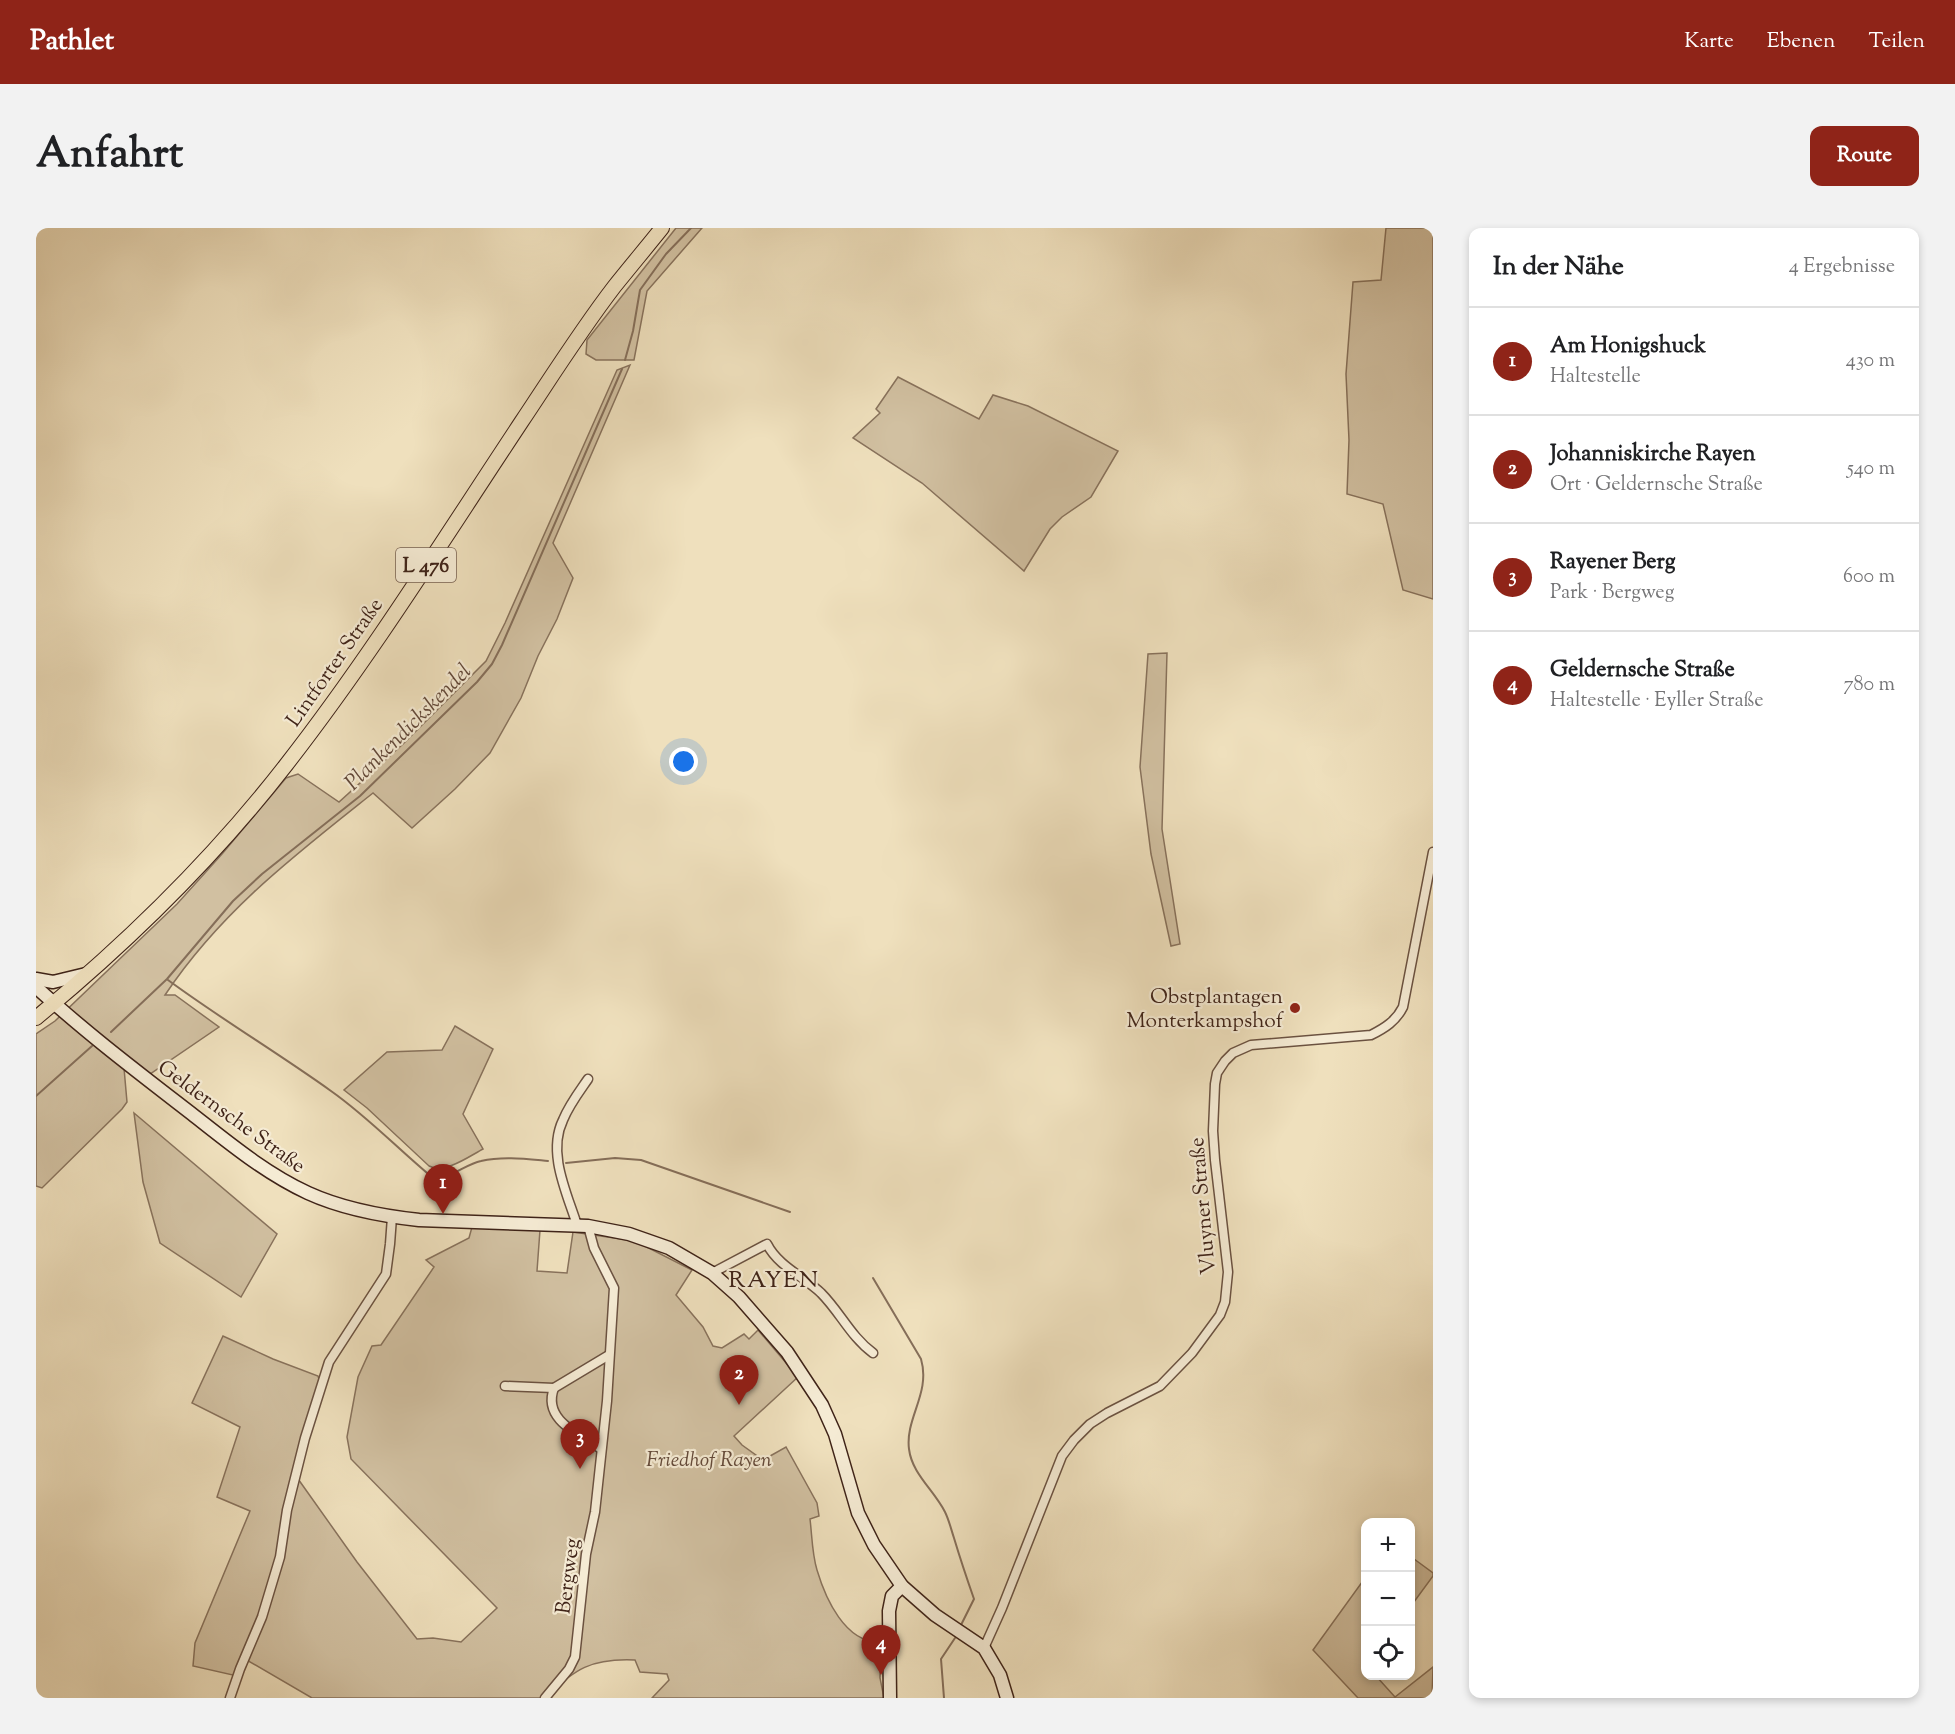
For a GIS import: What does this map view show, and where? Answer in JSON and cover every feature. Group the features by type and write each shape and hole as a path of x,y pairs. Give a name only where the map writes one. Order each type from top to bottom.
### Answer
{"main road":[{"name":"Lintforter Straße","path":"36,1018 130,936 217,848 285,767 350,680 575,342 662,228"},
{"name":"Lintforter Straße","path":"36,979 53,982 87,974"},
{"name":"Geldernsche Straße","path":"36,987 131,1068 270,1173 328,1201 392,1217 419,1220 583,1225 629,1234 669,1248 712,1273 739,1297 787,1352 822,1405 836,1434 858,1514 874,1545 902,1586 935,1615 984,1648 1000,1675 1007,1698"},
{"path":"890,1698 889,1611 892,1596 902,1586"}],"street":[{"name":"Vluyner Straße","path":"984,1648 1062,1456 1090,1424 1160,1386 1192,1353 1215,1325 1220,1315 1225,1302 1228,1272 1213,1131 1215,1084 1218,1073 1233,1053 1251,1045 1371,1035 1399,1016 1403,1007 1433,852"},
{"path":"583,1225 560,1168 556,1151 562,1120 588,1079"},
{"path":"230,1698 248,1647 262,1617 280,1557 287,1510 323,1374 386,1274 392,1217"},
{"name":"Bergweg","path":"545,1698 576,1657 586,1554 595,1512 608,1401 614,1288 583,1225"},
{"path":"712,1273 767,1244 773,1254 822,1294 860,1343 873,1353"},
{"path":"505,1386 554,1388 609,1355"},
{"path":"554,1388 552,1395 554,1413 558,1420 601,1449"}],"green space":[{"path":"676,228 702,228 647,291 634,360 596,360 586,354 587,340"},
{"path":"1386,228 1433,228 1433,599 1403,590 1383,504 1347,494 1349,440 1346,374 1353,282 1381,280"},
{"path":"630,365 553,543 573,578 521,698 490,753 412,828 373,793 261,886 210,937 165,995 175,995 219,1027 150,1074 134,1061 124,1068 127,1102 122,1109 42,1188 36,1186 36,1034 55,1021 177,904 286,778 298,774 339,802 403,744 486,661 617,370"},
{"path":"898,377 979,419 993,395 1028,406 1118,451 1091,497 1062,517 1050,529 1024,571 922,483 853,438 880,413 876,409"},
{"path":"1167,653 1162,829 1180,944 1171,946 1151,854 1140,767 1148,654"},
{"path":"455,1026 493,1049 463,1114 483,1149 456,1164 435,1168 429,1166 367,1108 344,1090 387,1052 442,1050"},
{"path":"134,1113 277,1234 241,1297 160,1243 143,1182"},
{"name":"Friedhof Rayen","path":"472,1227 540,1230 537,1271 567,1273 573,1232 635,1241 692,1270 676,1295 703,1327 713,1346 722,1348 744,1334 749,1339 758,1330 798,1377 734,1436 742,1445 763,1460 786,1447 817,1503 819,1516 810,1519 815,1564 825,1593 838,1617 847,1627 868,1641 881,1642 880,1678 884,1698 652,1698 669,1680 667,1674 640,1672 635,1660 620,1660 595,1663 585,1667 544,1698 312,1698 245,1659 237,1676 193,1666 195,1643 250,1511 217,1497 240,1427 192,1403 223,1336 318,1376 323,1392 296,1476 357,1562 417,1639 433,1638 461,1642 497,1608 351,1459 347,1437 358,1377 372,1346 381,1345 434,1267 426,1260 469,1238"},
{"path":"1415,1560 1433,1573 1415,1601"},
{"path":"1361,1584 1361,1680 1380,1680 1395,1697 1433,1667 1432,1698 1358,1698 1313,1650"}],"waterway":[{"name":"Plankendickskendel","path":"625,360 640,290 666,254 691,228"},
{"name":"Plankendickskendel","path":"111,1032 167,979 233,901 262,874 360,796 477,682 492,664 622,369"},
{"path":"168,980 345,1101 433,1178 445,1177 489,1159 515,1158 548,1161"},
{"name":"Plankendickskendel","path":"36,1096 92,1046"},
{"path":"566,1163 615,1158 641,1160 790,1212"},
{"path":"873,1278 921,1359 923,1383 911,1427 909,1449 914,1466 946,1515 974,1599 961,1625"},
{"path":"944,1698 941,1659 955,1638"}],"place":[{"name":"Obstplantagen Monterkampshof","path":"1295,1008"},
{"name":"Am Honigshuck","path":"443,1214"},
{"name":"Johanniskirche Rayen","path":"739,1405"},
{"name":"Rayener Berg","path":"580,1469"},
{"name":"Geldernsche Straße","path":"881,1675"}],"district":[{"name":"RAYEN","path":"774,1279"}]}
